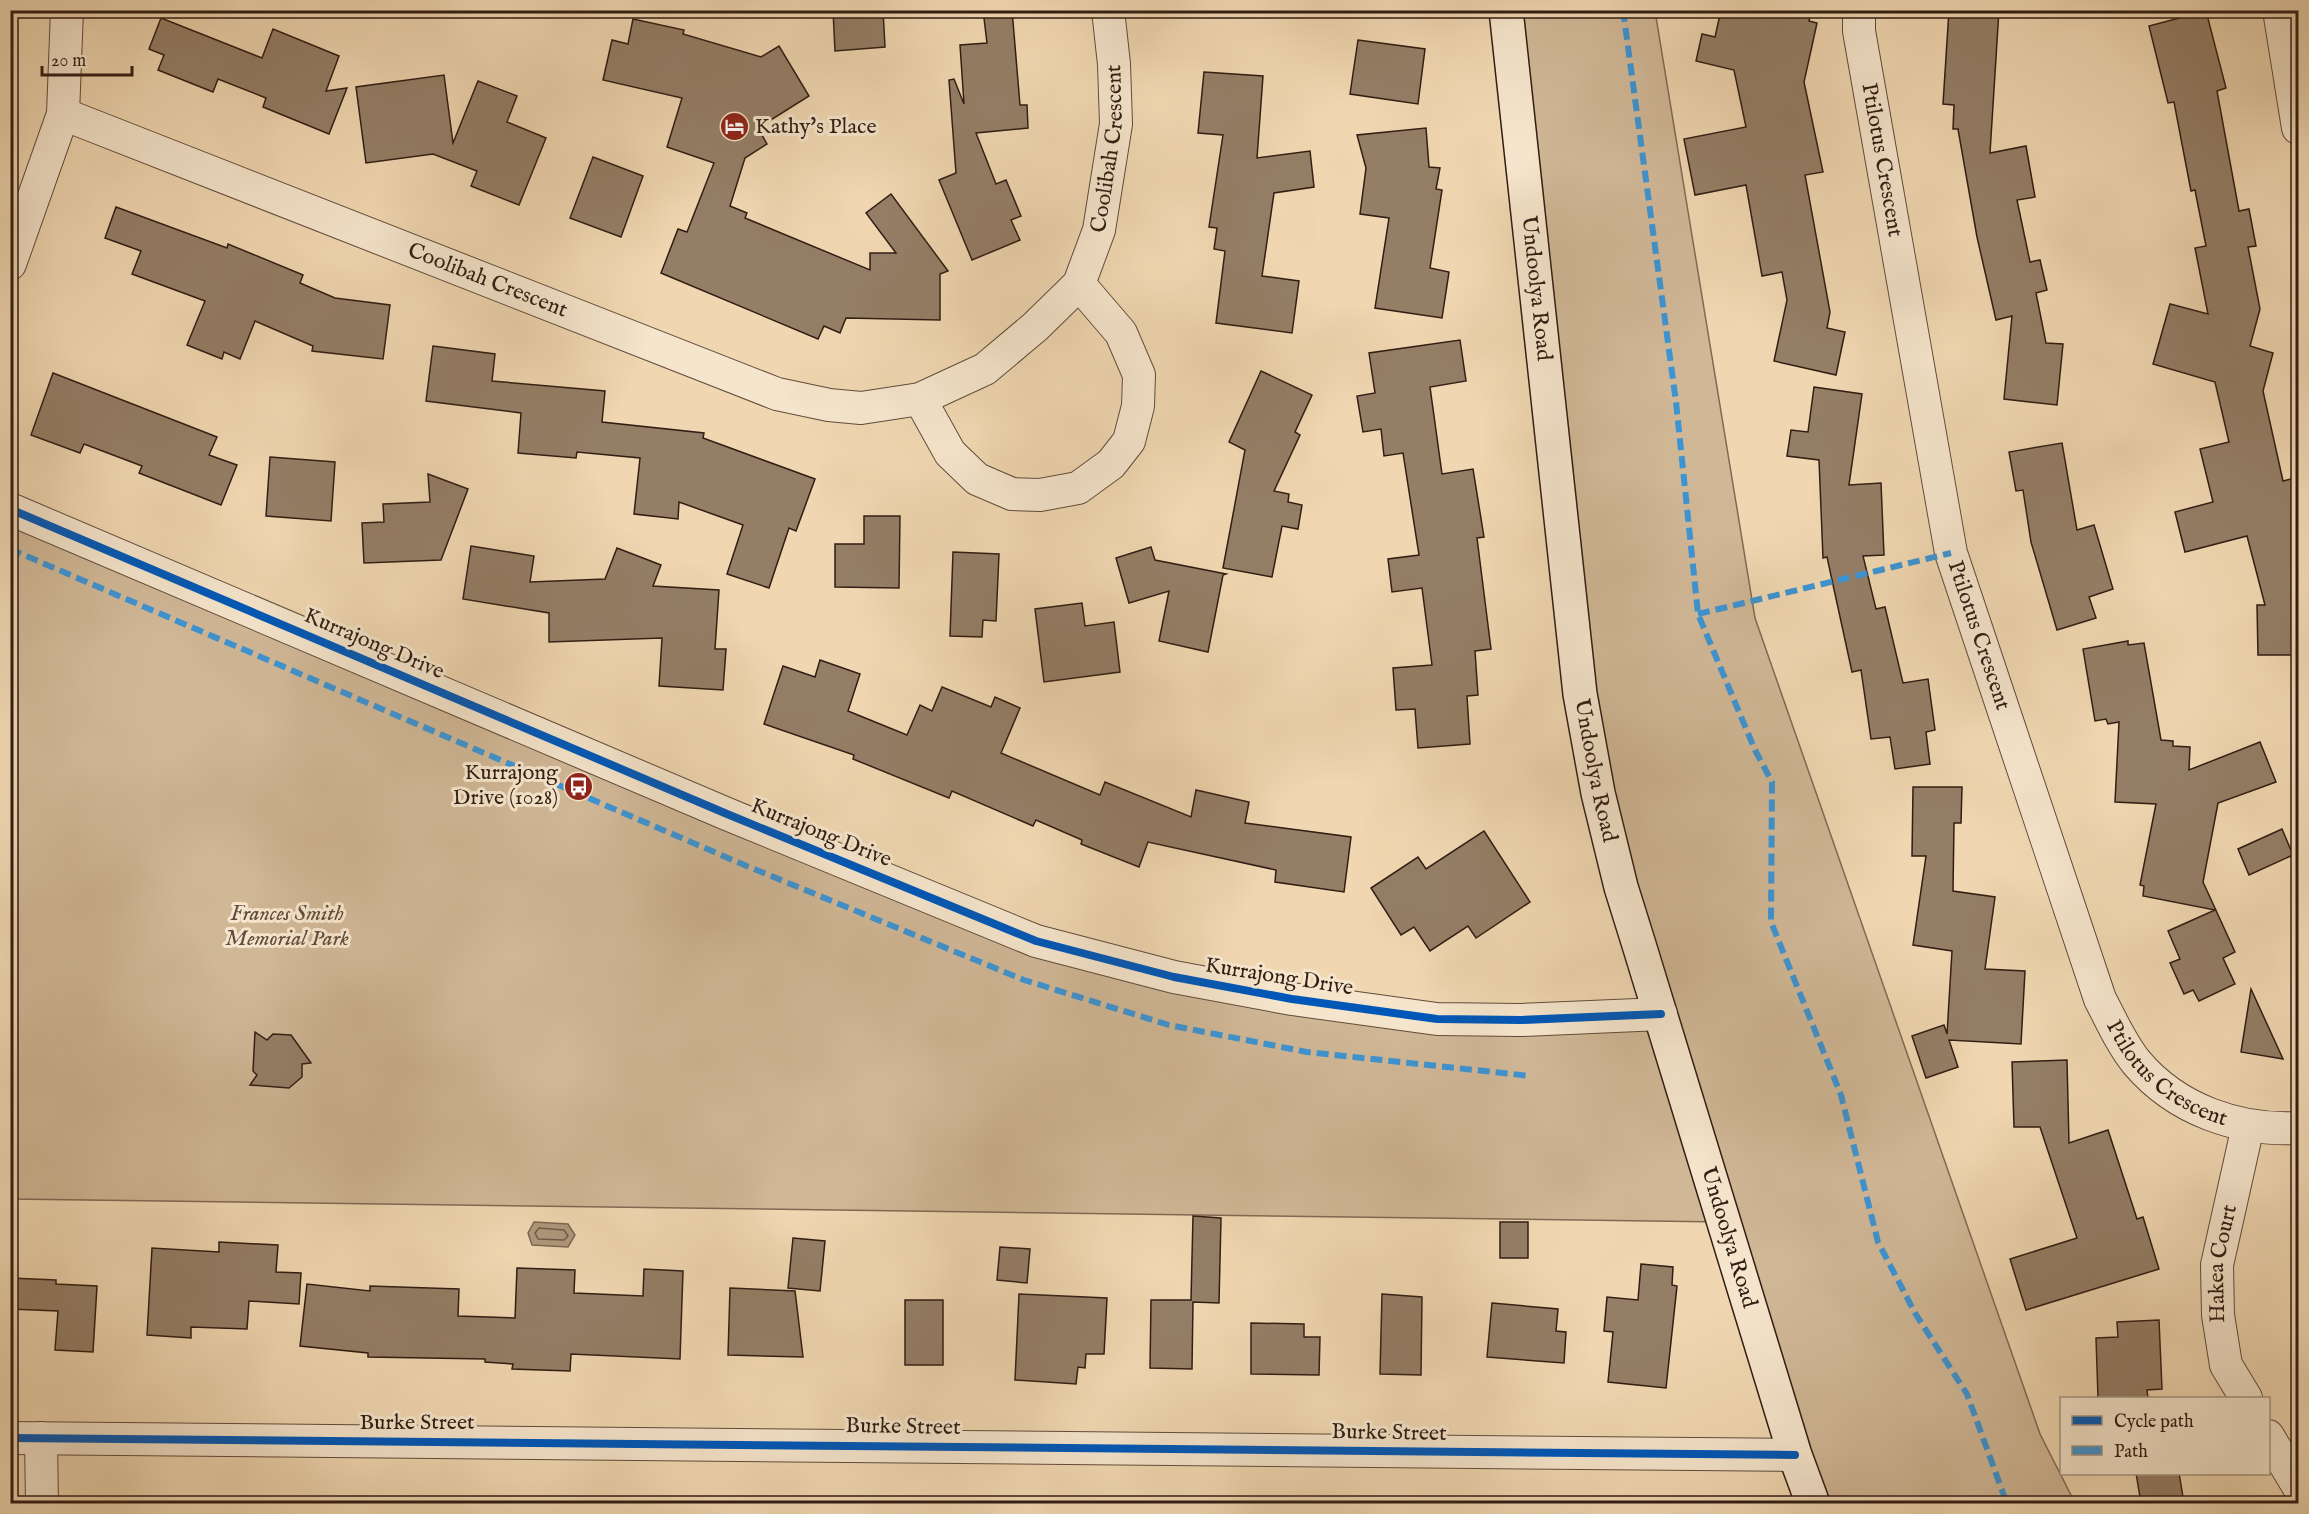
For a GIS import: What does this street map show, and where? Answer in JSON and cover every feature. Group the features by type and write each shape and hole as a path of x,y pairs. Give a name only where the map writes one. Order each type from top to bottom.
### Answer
{"main road":[{"name":"Undoolya Road","path":"1506,10 1580,694 1598,793 1621,887 1795,1455 1813,1503"}],"street":[{"path":"10,264 63,114 67,10"},
{"name":"Coolibah Crescent","path":"63,114 777,394 829,405 861,408 920,399 985,369 1035,327 1079,284 1099,230 1116,124 1114,64 1108,10"},
{"name":"Ptilotus Crescent","path":"1859,10 1859,31 1951,553 2100,999 2136,1062 2156,1082 2182,1101 2215,1117 2248,1126 2298,1128"},
{"path":"2280,10 2298,128"},
{"path":"920,399 950,453 977,479 1012,494 1040,495 1078,488 1111,464 1129,441 1138,406 1139,375 1121,333 1079,284"},
{"name":"Kurrajong Drive","path":"10,509 727,814 1036,941 1173,977 1292,999 1437,1018 1521,1020 1661,1014"},
{"name":"Hakea Court","path":"2245,1397 2226,1365 2218,1315 2217,1265 2248,1126"},
{"name":"Burke Street","path":"10,1438 1795,1455"},
{"path":"41,1438 42,1503"},
{"path":"2270,1439 2298,1486"}],"green space":[{"name":"Frances Smith Memorial Park","path":"1506,11 1655,11 1755,618 2040,1434 2075,1503 1813,1503 1723,1222 11,1199 11,509 1036,941 1292,999 1661,1014 1621,887"}],"water":[{"path":"534,1222 568,1224 575,1235 568,1247 532,1245 528,1233"}],"building":[{"path":"833,10 883,10 885,47 835,51"},
{"path":"983,10 1012,10 1020,105 1027,105 1028,128 976,133 996,184 1006,180 1021,216 1011,220 1020,240 972,260 939,180 956,173 949,80 954,79 964,104 960,45 987,43"},
{"path":"1721,10 1811,10 1809,21 1817,23 1804,82 1823,172 1805,175 1830,312 1827,328 1845,332 1836,375 1774,361 1787,300 1782,272 1762,276 1746,185 1695,195 1684,139 1746,127 1734,70 1696,61 1702,34 1715,37"},
{"path":"1949,10 1999,10 1990,153 2026,146 2035,197 2017,200 2030,262 2040,260 2047,290 2036,293 2046,343 2063,344 2057,405 2004,399 2012,316 1996,320 1977,237 1958,129 1953,129 1954,105 1943,104"},
{"path":"2206,11 2226,88 2217,91 2239,211 2249,209 2256,246 2248,247 2260,309 2250,346 2273,353 2263,391 2283,481 2298,477 2298,655 2258,655 2257,605 2265,605 2247,536 2185,552 2175,512 2213,502 2200,449 2229,442 2215,382 2153,364 2170,304 2208,314 2195,248 2206,246 2195,190 2191,191 2174,102 2168,103 2149,26"},
{"path":"161,18 262,58 273,29 339,56 326,91 347,88 329,134 263,107 266,98 218,79 213,92 158,70 164,55 149,49"},
{"path":"633,19 684,30 683,34 761,57 779,46 809,96 758,128 767,144 745,158 730,206 747,213 745,218 870,270 870,253 896,253 866,213 891,194 948,271 940,274 940,320 846,318 840,333 824,326 818,339 661,273 678,229 687,232 714,163 667,147 682,98 603,80 612,40 628,44"},
{"path":"1358,40 1425,49 1418,104 1350,94"},
{"path":"1204,72 1263,76 1257,158 1310,151 1314,187 1274,193 1262,276 1299,281 1292,333 1216,323 1225,251 1214,249 1217,228 1209,227 1223,135 1198,133"},
{"path":"444,75 453,143 478,81 517,96 507,122 546,138 519,205 471,186 477,171 433,154 366,163 356,87"},
{"path":"1426,128 1429,167 1440,168 1436,189 1442,190 1430,268 1449,272 1442,318 1375,308 1389,218 1360,214 1366,168 1357,135"},
{"path":"593,157 643,176 621,237 570,218"},
{"path":"116,207 227,248 228,244 303,275 300,283 335,298 390,305 383,359 312,351 313,346 255,321 240,359 224,352 222,359 187,345 205,301 132,274 141,251 105,238"},
{"path":"1460,340 1466,381 1430,387 1442,474 1473,469 1484,537 1477,538 1491,649 1475,651 1478,695 1467,696 1470,744 1418,748 1415,709 1396,710 1393,668 1432,665 1422,588 1392,592 1388,559 1419,555 1403,453 1384,456 1381,429 1363,432 1357,396 1375,393 1369,353"},
{"path":"433,346 495,354 492,381 605,391 602,422 704,433 703,438 815,479 796,531 789,528 769,588 727,574 743,525 679,502 678,519 634,514 640,458 577,452 576,458 518,453 521,413 426,401"},
{"path":"1261,371 1312,395 1295,432 1300,435 1274,491 1289,494 1288,502 1302,505 1298,529 1282,526 1272,577 1223,568 1245,450 1229,442"},
{"path":"53,373 217,437 209,455 237,465 221,505 139,473 142,466 84,444 80,453 31,435"},
{"path":"1814,387 1862,394 1849,485 1881,483 1884,555 1863,556 1876,609 1885,607 1903,683 1928,679 1935,730 1926,732 1930,764 1895,769 1890,737 1871,739 1861,670 1852,672 1827,557 1823,558 1819,460 1787,456 1791,430 1808,432"},
{"path":"2062,443 2077,530 2094,525 2113,589 2089,597 2096,618 2057,630 2031,542 2023,490 2016,491 2009,452"},
{"path":"270,457 335,462 331,521 266,516"},
{"path":"428,474 468,489 441,560 364,563 362,523 384,522 383,504 430,502"},
{"path":"864,516 900,516 899,588 835,587 835,544 864,544"},
{"path":"471,546 534,556 530,582 605,579 617,548 661,565 653,586 719,590 715,649 726,649 723,690 659,686 662,638 549,642 549,613 463,599"},
{"path":"1151,547 1155,560 1226,574 1223,575 1208,652 1159,641 1169,591 1129,603 1116,558"},
{"path":"953,552 999,554 996,621 983,620 982,637 950,636"},
{"path":"1082,603 1085,626 1114,622 1120,672 1044,682 1035,609"},
{"path":"2128,641 2128,645 2144,643 2161,740 2173,741 2173,746 2190,747 2189,770 2260,742 2276,782 2218,803 2203,882 2235,952 2223,958 2235,984 2199,1001 2193,990 2184,994 2170,963 2180,959 2168,931 2215,910 2143,896 2144,886 2140,885 2156,804 2115,802 2119,722 2108,724 2106,719 2095,721 2083,649"},
{"path":"820,660 860,674 848,711 907,735 920,705 932,711 942,687 991,707 995,697 1020,708 1001,753 1100,795 1105,782 1191,817 1196,790 1249,802 1245,823 1351,837 1344,892 1275,882 1276,870 1148,842 1139,867 1081,844 1082,840 1036,820 1033,826 952,791 949,798 853,759 854,755 764,724 783,666 815,677"},
{"path":"1913,787 1962,787 1961,823 1954,823 1953,891 1995,897 1985,969 2025,971 2021,1044 1949,1040 1958,1067 1926,1078 1912,1036 1944,1025 1947,1034 1952,951 1913,945 1926,856 1912,856"},
{"path":"2282,829 2293,855 2249,875 2238,849"},
{"path":"1484,831 1530,902 1476,938 1468,926 1430,951 1414,927 1401,935 1371,888 1418,857 1426,869"},
{"path":"2251,989 2283,1059 2241,1052"},
{"path":"255,1032 267,1040 273,1034 291,1035 311,1063 302,1064 302,1077 289,1088 250,1085 257,1075 253,1071"},
{"path":"2067,1060 2069,1143 2108,1130 2137,1219 2143,1217 2159,1269 2026,1310 2010,1259 2077,1238 2040,1127 2014,1127 2012,1062"},
{"path":"1193,1216 1221,1218 1219,1303 1193,1302 1192,1369 1150,1368 1151,1300 1191,1300"},
{"path":"1500,1222 1528,1222 1528,1258 1500,1258"},
{"path":"793,1238 825,1241 820,1291 788,1288"},
{"path":"219,1242 278,1245 276,1272 301,1273 299,1304 249,1301 247,1329 191,1327 191,1338 147,1335 152,1248 219,1252"},
{"path":"1000,1247 1030,1249 1027,1283 997,1280"},
{"path":"1641,1264 1673,1267 1672,1285 1677,1286 1666,1388 1608,1382 1613,1332 1604,1331 1607,1297 1638,1300"},
{"path":"517,1268 575,1270 574,1293 643,1296 644,1269 683,1271 680,1359 571,1354 570,1371 512,1369 513,1364 485,1362 485,1359 368,1357 368,1353 300,1346 307,1284 370,1291 370,1286 459,1289 458,1316 515,1318"},
{"path":"10,1278 56,1280 56,1284 97,1286 93,1352 55,1350 58,1311 10,1309"},
{"path":"730,1288 795,1291 803,1357 728,1355"},
{"path":"1019,1294 1107,1298 1104,1354 1086,1354 1085,1368 1078,1367 1076,1384 1015,1380"},
{"path":"1382,1294 1422,1297 1421,1375 1380,1374"},
{"path":"905,1300 943,1300 943,1365 905,1365"},
{"path":"1492,1303 1558,1309 1556,1331 1566,1332 1564,1363 1487,1357"},
{"path":"2159,1320 2162,1389 2147,1390 2148,1397 2098,1397 2096,1338 2118,1337 2117,1322"},
{"path":"1251,1323 1304,1324 1304,1337 1320,1337 1319,1375 1251,1374"},
{"path":"2136,1475 2179,1475 2184,1503 2141,1503"}],"marked path":[{"path":"1623,10 1676,402 1698,614 1755,750 1772,782 1771,922 1841,1095 1878,1242 1915,1313 1967,1394 2007,1504"},
{"path":"10,549 742,864 1024,980 1169,1025 1307,1052 1531,1076"},
{"path":"1698,614 1951,553"}],"cycle path":[{"path":"10,509 727,814 1036,941 1174,977 1292,999 1437,1019 1521,1020 1661,1014"},
{"path":"10,1438 1795,1455"}],"place":[{"name":"Kathy's Place","path":"734,127"},
{"name":"Kurrajong Drive (1028)","path":"579,786"}]}
